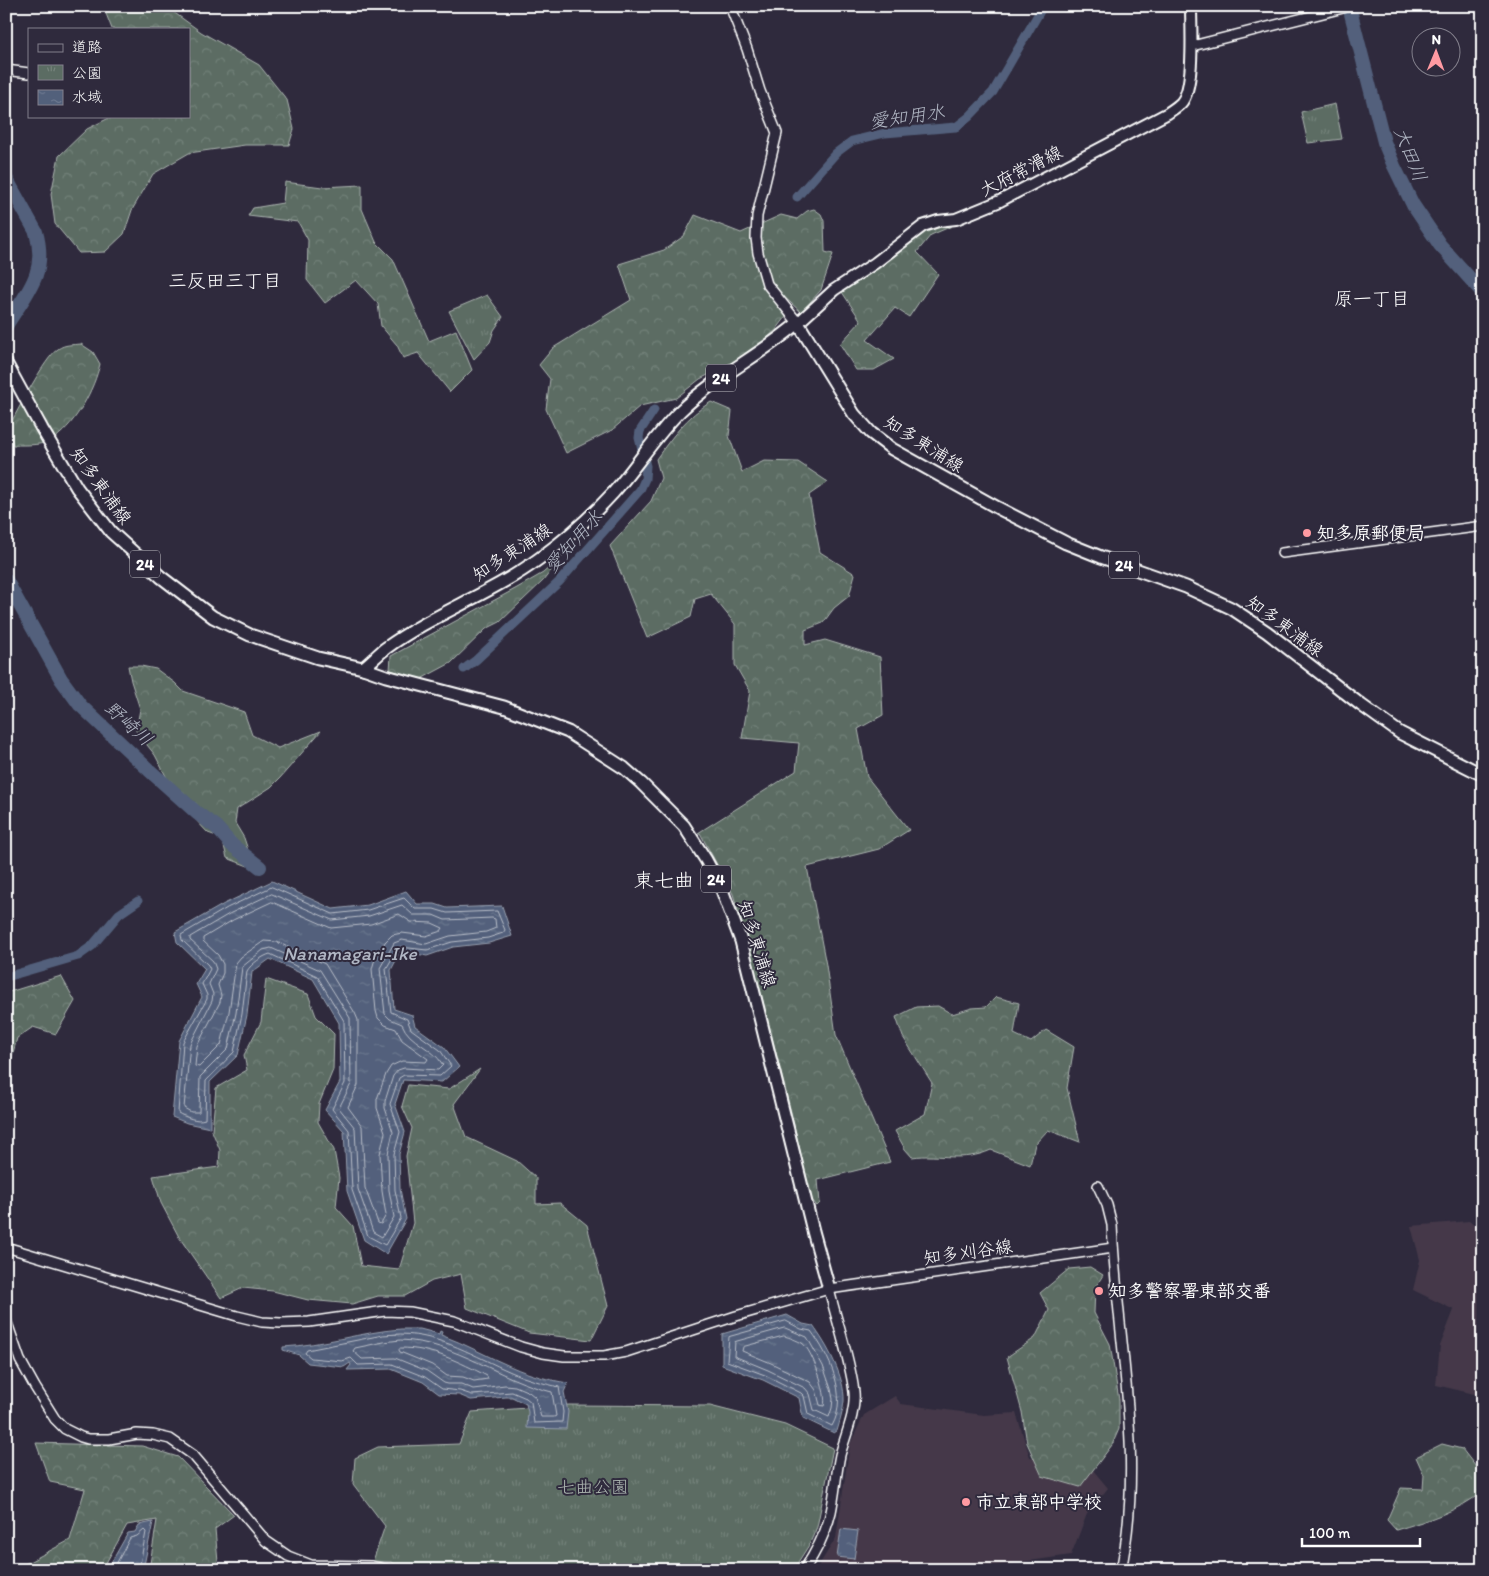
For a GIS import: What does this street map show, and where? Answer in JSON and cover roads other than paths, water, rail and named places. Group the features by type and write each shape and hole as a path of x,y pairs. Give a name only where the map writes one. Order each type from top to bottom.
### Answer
{"main road":[{"name":"大府常滑線","path":"798,323 834,290 875,263 923,226 938,220 956,219 1000,202 1168,113 1182,102 1189,88 1192,46 1191,6"},
{"name":"知多東浦線","path":"363,668 392,644 500,584 538,559 587,520 613,493 669,422 698,394 761,352 798,323 854,414 871,433 892,449 998,508 1066,543 1186,587 1231,608 1267,632 1400,733 1445,754 1483,775"},
{"name":"知多東浦線","path":"6,363 77,488 111,532 161,578 213,617 250,635 318,658 363,668 386,676 504,707 568,732 624,768 684,826 706,860 722,890 741,941 828,1289"}],"street":[{"path":"730,6 777,134 757,216 756,238 758,253 767,284 798,323"},
{"path":"1192,46 1348,7"},
{"path":"6,70 28,73"},
{"path":"1282,553 1483,526"},
{"path":"1098,1186 1107,1205 1112,1225 1130,1450 1128,1521 1121,1570"},
{"name":"知多刈谷線","path":"6,1247 262,1322 309,1322 385,1311 410,1312 454,1321 521,1347 543,1353 571,1356 604,1356 626,1352 736,1316 828,1289 1113,1248"},
{"path":"804,1570 819,1544 829,1520 840,1458 853,1408 854,1394 851,1374 828,1289"},
{"path":"6,1320 20,1360 35,1387 65,1430 88,1439 109,1439 137,1434 153,1434 170,1439 194,1455 266,1541 288,1556 311,1565 371,1566 389,1570"}],"water":[{"name":"Nanamagari-Ike","path":"272,881 333,909 368,905 406,891 417,904 435,904 447,908 502,906 512,936 489,943 453,947 427,956 401,951 391,970 394,1009 412,1015 415,1026 444,1047 459,1067 442,1082 403,1080 395,1104 405,1132 399,1154 400,1189 406,1219 386,1254 364,1240 347,1191 344,1131 325,1110 340,1082 339,1023 313,979 270,959 252,972 247,1015 238,1055 210,1082 210,1128 187,1123 172,1117 179,1041 202,997 196,984 205,969 177,942 175,932 224,904"},
{"path":"787,1315 803,1324 813,1326 824,1342 842,1382 844,1401 837,1431 834,1433 803,1418 799,1398 763,1380 722,1365 722,1334"},
{"path":"401,1329 420,1329 439,1334 440,1331 442,1332 441,1335 519,1370 568,1383 564,1392 568,1412 566,1429 527,1428 528,1412 526,1404 512,1397 471,1400 459,1395 439,1394 423,1382 391,1369 347,1370 351,1365 350,1363 344,1367 308,1363 299,1355 283,1350 283,1347 313,1344"},
{"path":"153,1522 143,1570 107,1570 128,1533 135,1532 139,1525"},
{"path":"841,1529 858,1531 854,1559 837,1557"}],"waterway":[{"name":"愛知用水","path":"797,197 836,153 852,141 885,133 956,127 969,117 993,92 1043,6"},
{"name":"大田川","path":"1349,6 1384,142 1394,166 1413,205 1440,245 1483,293"},
{"name":"野崎川","path":"6,178 36,232 39,247 39,260 33,282 6,326"},
{"name":"愛知用水","path":"464,669 559,582 640,490 645,479 646,466 639,438 640,431 654,410"},
{"name":"野崎川","path":"6,580 61,679 80,705 149,770 197,813 216,827 232,845 260,867"},
{"name":"愛知用水","path":"6,977 78,956 92,946 119,914 138,901"}],"place":[{"name":"知多原郵便局","path":"1307,533"},
{"name":"知多警察署東部交番","path":"1099,1291"},
{"name":"市立東部中学校","path":"966,1502"}],"district":[{"name":"三反田三丁目","path":"225,280"},
{"name":"原一丁目","path":"1372,298"},
{"name":"東七曲","path":"664,880"}],"park label":[{"name":"七曲公園","path":"593,1487"}]}
